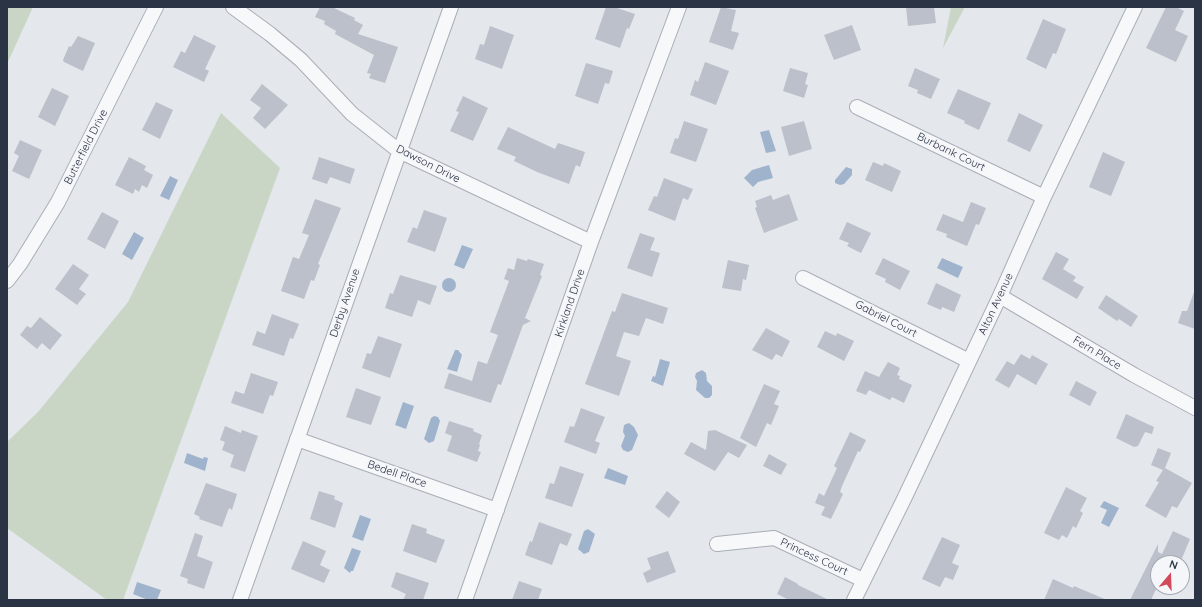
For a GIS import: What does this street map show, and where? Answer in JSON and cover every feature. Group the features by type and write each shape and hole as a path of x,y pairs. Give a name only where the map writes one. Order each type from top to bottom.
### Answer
{"street":[{"name":"Butterfield Drive","path":"7,281 20,264 58,202 156,7"},
{"name":"Dawson Drive","path":"233,7 270,34 301,60 352,114 399,151 591,242"},
{"name":"Derby Avenue","path":"240,600 451,7"},
{"name":"Kirkland Drive","path":"466,600 591,242 678,7"},
{"name":"Alton Avenue","path":"854,600 904,500 1000,296 1044,197 1135,7"},
{"name":"Burbank Court","path":"857,107 1044,197"},
{"name":"Gabriel Court","path":"803,278 969,361"},
{"name":"Fern Place","path":"1000,296 1134,375 1195,408"},
{"name":"Bedell Place","path":"297,439 497,510"},
{"name":"Princess Court","path":"717,544 774,538 863,580"}],"green space":[{"path":"7,7 33,7 7,64"},
{"path":"951,7 965,7 943,48"},
{"path":"221,113 280,168 123,600 107,600 7,528 7,442 38,412 128,302"}],"water":[{"path":"769,130 776,151 766,153 760,132"},
{"path":"769,165 773,178 758,182 753,187 744,178 752,170"},
{"path":"846,167 852,169 852,175 844,184 840,185 835,183 835,180"},
{"path":"170,176 178,180 169,200 160,196"},
{"path":"134,232 144,238 132,260 122,254"},
{"path":"462,245 473,249 464,269 454,265"},
{"path":"942,258 963,267 958,278 937,268"},
{"path":"446,278 452,278 456,282 456,288 452,292 446,292 442,288 442,282"},
{"path":"455,350 458,350 462,355 457,372 447,369"},
{"path":"660,359 670,362 663,386 651,381 653,376 655,377"},
{"path":"702,370 706,373 707,381 712,386 712,395 709,398 705,398 696,390 696,373"},
{"path":"403,402 414,406 406,429 395,425"},
{"path":"434,416 438,417 440,421 434,441 429,443 424,439 431,418"},
{"path":"629,423 634,427 638,435 632,450 628,452 623,450 621,446 625,436 623,432 624,425"},
{"path":"187,453 203,459 204,457 208,458 205,471 184,463"},
{"path":"608,468 628,476 625,485 604,478"},
{"path":"1104,501 1119,508 1109,527 1101,523 1107,510 1100,507"},
{"path":"360,515 371,519 363,541 352,537"},
{"path":"588,529 595,534 589,552 584,554 578,549 584,531"},
{"path":"352,548 361,551 353,571 350,573 344,568"},
{"path":"137,582 161,590 157,600 148,600 133,594"}],"building":[{"path":"320,7 332,7 355,18 354,20 363,25 358,34 398,47 385,83 369,78 371,74 367,73 374,55 335,34 336,31 324,24 325,21 315,17"},
{"path":"606,7 614,7 635,14 629,29 627,28 620,48 595,39"},
{"path":"721,7 736,10 731,31 739,33 733,50 709,42"},
{"path":"906,7 934,7 936,23 908,26"},
{"path":"1166,7 1176,7 1184,11 1175,30 1188,36 1176,62 1146,48"},
{"path":"1043,19 1066,29 1056,54 1053,53 1046,69 1026,59"},
{"path":"852,25 861,50 834,60 824,35"},
{"path":"490,26 514,35 502,69 475,59 480,44 484,45"},
{"path":"194,35 216,46 205,69 209,71 204,82 173,67 181,51 185,53"},
{"path":"78,36 95,43 83,71 64,62 63,60 69,46 71,47"},
{"path":"705,62 729,71 716,105 690,95 695,80 698,82"},
{"path":"586,63 613,71 609,84 605,83 598,104 575,96"},
{"path":"790,68 808,73 805,84 808,85 804,98 783,91"},
{"path":"915,68 940,79 931,99 917,93 918,90 908,86"},
{"path":"262,84 288,105 265,129 253,118 261,108 250,100"},
{"path":"52,88 69,96 55,126 38,117"},
{"path":"958,89 991,103 979,130 964,123 965,121 947,113"},
{"path":"463,96 488,108 473,141 450,131 459,112 456,111"},
{"path":"156,102 173,110 160,139 142,130"},
{"path":"1019,113 1043,125 1030,152 1007,141"},
{"path":"684,121 708,129 696,162 670,153 675,138 678,139"},
{"path":"804,121 812,149 789,156 781,127"},
{"path":"508,127 555,149 558,143 585,152 580,167 576,165 569,184 537,172 514,161 516,157 497,149"},
{"path":"20,140 42,150 29,179 12,171 19,156 14,153"},
{"path":"1103,152 1125,162 1111,196 1089,187"},
{"path":"129,157 146,166 144,170 153,175 147,188 142,185 139,192 135,189 133,194 115,185"},
{"path":"319,157 355,169 350,184 330,177 327,184 312,179"},
{"path":"873,162 883,166 884,163 901,171 892,192 865,180"},
{"path":"664,178 693,189 688,200 683,198 675,221 648,210 654,196 657,197"},
{"path":"789,194 798,220 764,233 755,208 757,207 755,201 771,195 773,200"},
{"path":"315,199 341,208 318,264 320,265 314,281 311,280 304,299 281,291 293,257 299,259 309,235 302,233"},
{"path":"971,202 986,208 979,225 976,224 967,246 946,237 947,234 936,230 943,214 963,222"},
{"path":"424,210 447,218 435,252 407,242 413,227 417,229"},
{"path":"102,212 119,221 105,249 87,239"},
{"path":"847,222 871,233 861,253 847,246 849,243 839,239"},
{"path":"640,233 655,238 650,250 660,253 652,277 627,268"},
{"path":"1056,252 1069,259 1063,269 1076,277 1073,281 1084,287 1077,299 1042,279"},
{"path":"517,258 527,261 528,259 544,264 540,275 542,276 525,318 531,321 523,325 501,385 498,384 491,403 444,388 449,373 472,381 478,361 487,364 498,335 490,332 509,281 504,279 508,268 514,270"},
{"path":"883,258 910,271 900,290 885,282 886,279 875,274"},
{"path":"728,260 749,265 746,280 743,279 741,291 722,288"},
{"path":"73,264 89,275 79,289 86,294 77,305 55,289"},
{"path":"400,275 437,286 430,305 418,300 412,317 385,308 390,293 393,294"},
{"path":"936,283 961,295 954,312 942,307 941,310 927,304"},
{"path":"1194,292 1195,329 1178,323 1182,311 1187,311"},
{"path":"622,293 668,308 663,324 646,318 639,336 624,332 616,356 631,361 619,396 585,384 612,311 615,312"},
{"path":"1106,295 1138,316 1131,327 1119,319 1117,321 1098,308"},
{"path":"272,314 299,324 293,339 290,338 284,356 252,345 257,331 265,334"},
{"path":"40,317 62,335 50,350 42,343 37,349 20,335 27,326 31,328"},
{"path":"766,328 790,341 782,357 776,354 772,360 752,350"},
{"path":"825,331 836,336 837,333 854,341 844,361 817,347"},
{"path":"378,336 402,344 390,378 362,368 367,353 371,354"},
{"path":"1021,354 1030,359 1032,355 1048,364 1036,385 1017,374 1009,388 995,380 1007,361 1014,365"},
{"path":"888,362 900,368 897,375 900,376 899,379 912,385 904,403 892,397 890,400 869,390 866,395 856,391 865,371 879,377"},
{"path":"251,373 278,382 273,396 270,395 263,414 231,403 235,391 244,394"},
{"path":"1076,381 1097,392 1090,406 1069,395"},
{"path":"764,384 780,391 774,404 779,406 771,425 767,423 756,447 740,438"},
{"path":"356,388 381,397 371,425 346,417"},
{"path":"581,408 605,417 595,441 600,443 596,454 564,442 570,426 574,427"},
{"path":"1126,414 1154,427 1152,434 1145,432 1138,446 1134,447 1116,438"},
{"path":"449,421 474,429 473,431 482,435 478,451 481,452 477,462 447,451 452,436 445,433"},
{"path":"225,426 241,433 242,430 258,436 245,472 230,467 234,455 222,450 225,442 220,440"},
{"path":"715,430 747,445 739,458 728,452 715,471 684,454 691,442 706,450 708,431"},
{"path":"850,432 866,440 860,452 858,451 842,486 840,492 843,494 831,519 821,515 825,507 815,503 819,493 824,496 837,468 834,466"},
{"path":"1158,448 1171,453 1165,468 1192,483 1177,508 1172,506 1166,518 1145,506 1159,482 1156,481 1163,470 1151,465"},
{"path":"769,454 787,464 781,475 763,466"},
{"path":"560,466 584,474 572,507 545,498 550,483 554,484"},
{"path":"206,483 237,494 232,510 229,508 222,527 199,519 200,517 194,514"},
{"path":"1066,487 1087,498 1080,511 1083,513 1076,528 1073,526 1067,538 1062,535 1059,540 1044,533"},
{"path":"319,491 335,496 334,499 343,503 335,528 310,519"},
{"path":"667,491 680,502 669,518 655,507"},
{"path":"539,522 572,534 567,546 560,543 552,565 525,555 530,541 532,542"},
{"path":"412,524 427,529 426,533 445,540 436,563 403,551"},
{"path":"1173,531 1190,539 1183,555 1152,555 1158,544 1158,552 1162,554"},
{"path":"195,533 203,536 197,556 213,562 204,589 187,583 188,579 180,576"},
{"path":"942,537 960,545 952,563 959,566 953,580 945,577 940,587 922,579"},
{"path":"303,541 326,551 320,565 330,570 324,583 291,569"},
{"path":"668,551 676,572 647,583 643,573 651,569 647,558"},
{"path":"1150,560 1150,595 1153,595 1151,600 1130,600"},
{"path":"396,572 429,583 423,600 403,600 406,594 391,587"},
{"path":"785,577 829,600 789,600 777,594"},
{"path":"1053,579 1073,588 1074,586 1107,600 1044,600"},
{"path":"519,581 542,589 538,600 512,600"}]}
